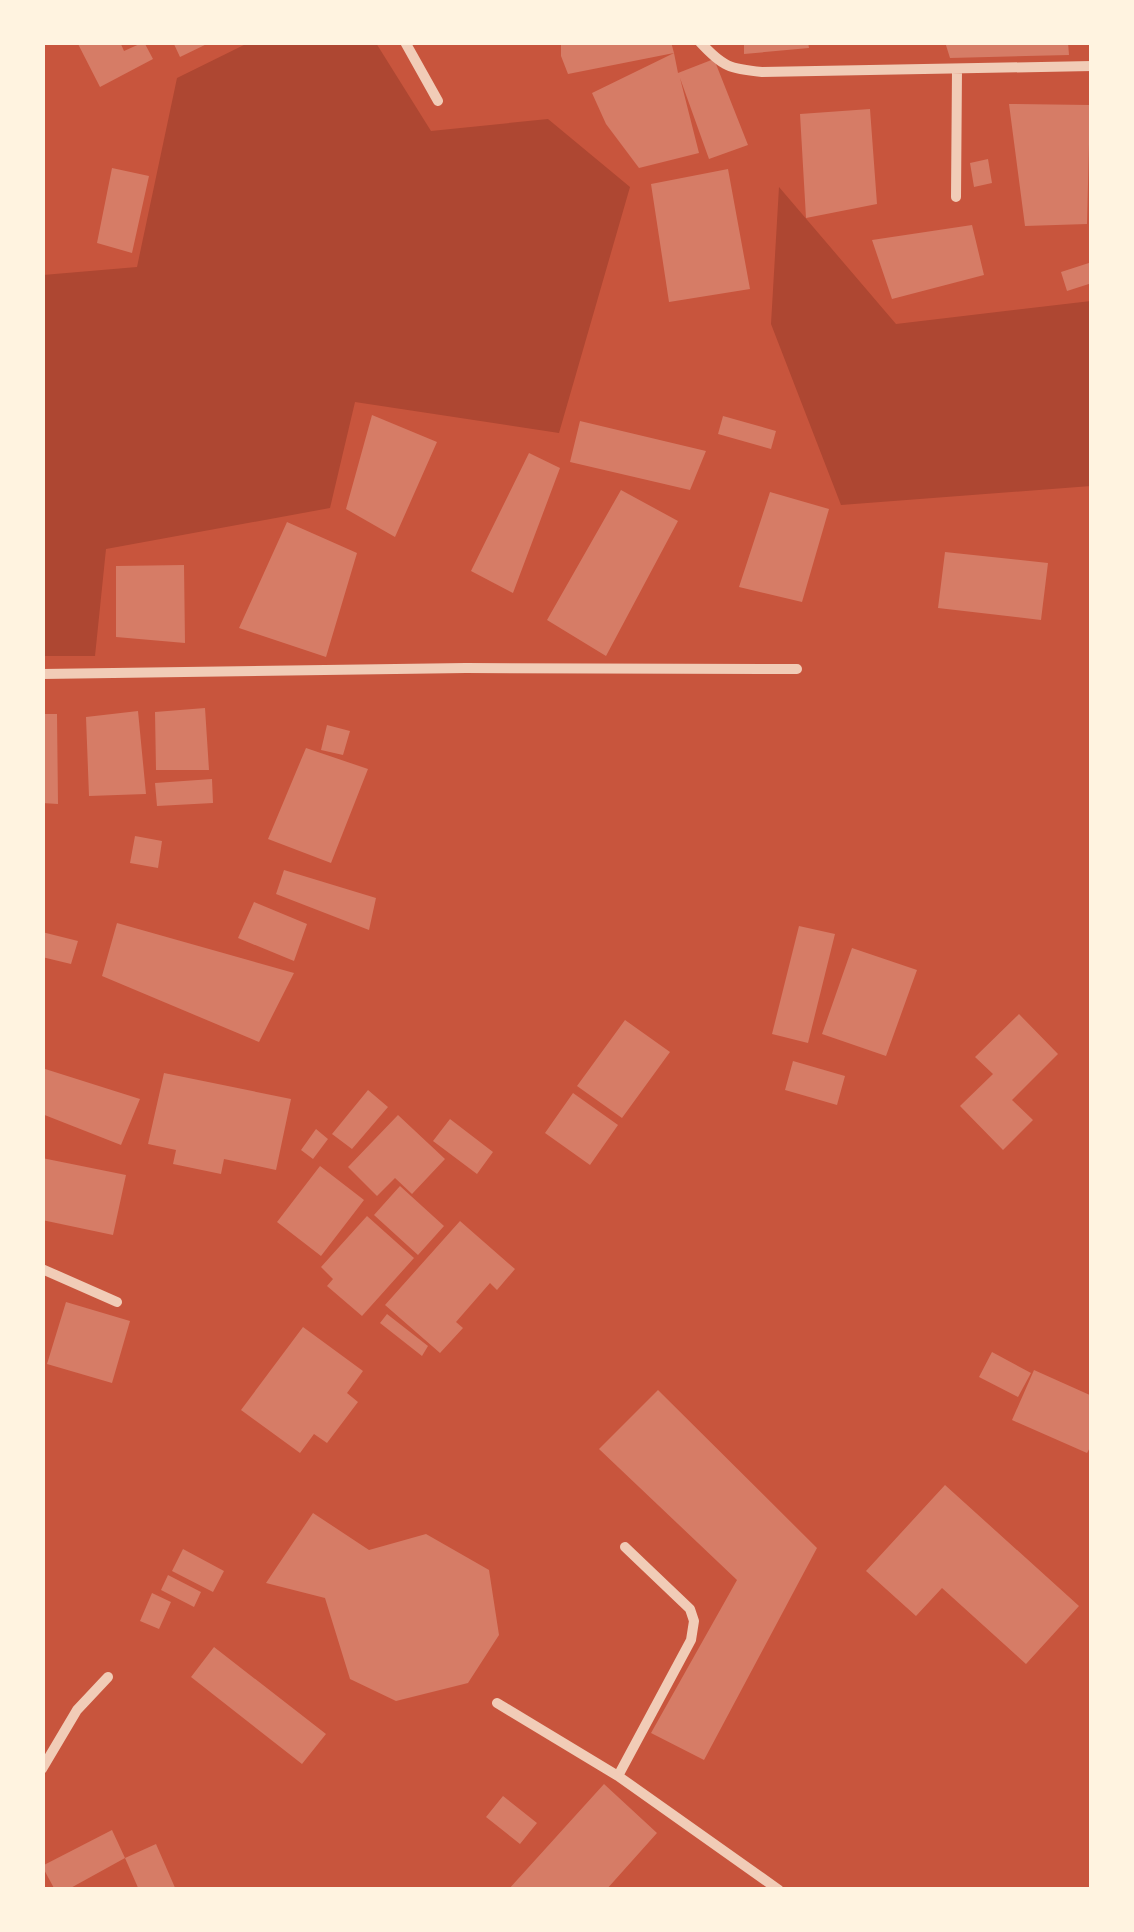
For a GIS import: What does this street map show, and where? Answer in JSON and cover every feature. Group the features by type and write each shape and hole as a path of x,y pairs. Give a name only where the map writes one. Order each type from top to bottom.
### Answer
{"street":[{"path":"406,42 438,101"},
{"path":"700,42 719,63 732,70 1092,66"},
{"path":"956,197 957,70"},
{"path":"42,674 466,668 797,669"},
{"path":"42,1269 117,1302"},
{"path":"618,1776 691,1640 694,1621 690,1609 625,1546"},
{"path":"42,1770 77,1710 108,1677"},
{"path":"496,1703 618,1776 779,1890"}],"shaded area":[{"path":"250,42 376,43 431,131 548,119 630,187 559,433 355,402 330,508 106,549 95,656 43,656 43,275 137,267 177,78"},
{"path":"779,187 896,324 1091,301 1091,486 841,505 771,324"}],"building":[{"path":"77,42 120,42 124,51 144,42 153,59 100,87"},
{"path":"173,42 211,42 180,57"},
{"path":"561,42 671,42 674,53 568,74"},
{"path":"744,42 808,42 809,48 744,54"},
{"path":"945,42 1068,42 1069,55 950,58"},
{"path":"674,53 678,73 714,59 748,145 709,159 680,78 699,153 639,168 606,124 592,93"},
{"path":"1009,104 1090,105 1087,224 1025,226"},
{"path":"870,109 877,204 806,218 800,114"},
{"path":"988,159 992,183 974,187 970,163"},
{"path":"112,168 149,176 132,253 97,243"},
{"path":"728,169 750,289 669,302 651,184"},
{"path":"972,225 984,275 892,299 872,240"},
{"path":"1092,262 1092,283 1067,291 1061,272"},
{"path":"372,415 437,442 395,537 346,509"},
{"path":"723,416 776,431 771,449 718,434"},
{"path":"580,421 706,451 690,490 570,462"},
{"path":"529,453 560,468 513,593 471,571"},
{"path":"621,490 678,521 606,656 547,620"},
{"path":"770,492 829,509 802,602 739,587"},
{"path":"287,522 357,553 326,657 239,628"},
{"path":"945,552 1048,563 1041,620 938,608"},
{"path":"184,565 185,643 116,637 116,566"},
{"path":"205,708 209,770 156,770 155,712"},
{"path":"138,711 146,794 89,796 86,717"},
{"path":"42,714 57,714 58,804 42,803"},
{"path":"327,725 350,731 343,755 321,750"},
{"path":"306,748 368,769 331,863 268,839"},
{"path":"212,779 213,803 157,806 155,783"},
{"path":"135,836 162,841 158,868 130,863"},
{"path":"284,870 376,898 369,930 276,894"},
{"path":"254,902 307,924 294,961 238,938"},
{"path":"117,923 294,973 259,1042 102,976"},
{"path":"799,926 835,934 808,1043 772,1034"},
{"path":"42,932 78,941 71,964 42,957"},
{"path":"852,948 917,970 886,1056 822,1034"},
{"path":"1019,1014 1058,1054 1012,1100 1033,1120 1003,1150 960,1106 993,1074 975,1057"},
{"path":"625,1020 670,1052 622,1118 577,1086"},
{"path":"793,1061 845,1076 837,1105 785,1090"},
{"path":"42,1068 140,1099 121,1145 42,1114"},
{"path":"164,1073 291,1099 276,1170 224,1159 221,1174 173,1164 176,1150 148,1144"},
{"path":"368,1090 388,1107 352,1149 332,1134"},
{"path":"573,1093 618,1125 590,1165 545,1133"},
{"path":"398,1115 445,1159 412,1194 395,1178 377,1196 348,1167"},
{"path":"450,1119 493,1152 477,1174 433,1141"},
{"path":"316,1129 328,1139 313,1159 301,1150"},
{"path":"42,1158 126,1175 113,1235 42,1220"},
{"path":"320,1166 364,1200 321,1256 277,1222"},
{"path":"400,1186 444,1226 418,1255 374,1215"},
{"path":"367,1216 414,1258 362,1316 327,1286 333,1279 321,1267"},
{"path":"460,1221 515,1269 497,1290 490,1283 456,1322 463,1328 440,1353 385,1305"},
{"path":"66,1302 130,1321 112,1383 47,1364"},
{"path":"387,1314 428,1346 422,1356 380,1323"},
{"path":"303,1327 363,1371 347,1393 358,1402 327,1443 314,1434 300,1453 241,1410"},
{"path":"992,1352 1031,1373 1018,1397 979,1377"},
{"path":"1034,1370 1092,1396 1092,1444 1087,1453 1012,1420"},
{"path":"658,1390 817,1548 704,1760 651,1733 737,1580 599,1449"},
{"path":"945,1485 1079,1606 1026,1664 942,1588 916,1616 866,1571"},
{"path":"313,1513 369,1550 426,1534 489,1570 499,1635 468,1683 396,1701 350,1679 325,1598 266,1583"},
{"path":"183,1549 224,1571 213,1592 172,1571"},
{"path":"168,1575 201,1592 194,1607 161,1590"},
{"path":"152,1593 171,1602 159,1629 140,1621"},
{"path":"214,1647 326,1734 302,1764 191,1677"},
{"path":"604,1784 657,1833 606,1890 508,1890"},
{"path":"503,1796 537,1823 520,1844 486,1817"},
{"path":"112,1830 125,1858 67,1890 55,1890 42,1866"},
{"path":"156,1844 176,1890 139,1890 125,1858"}]}
